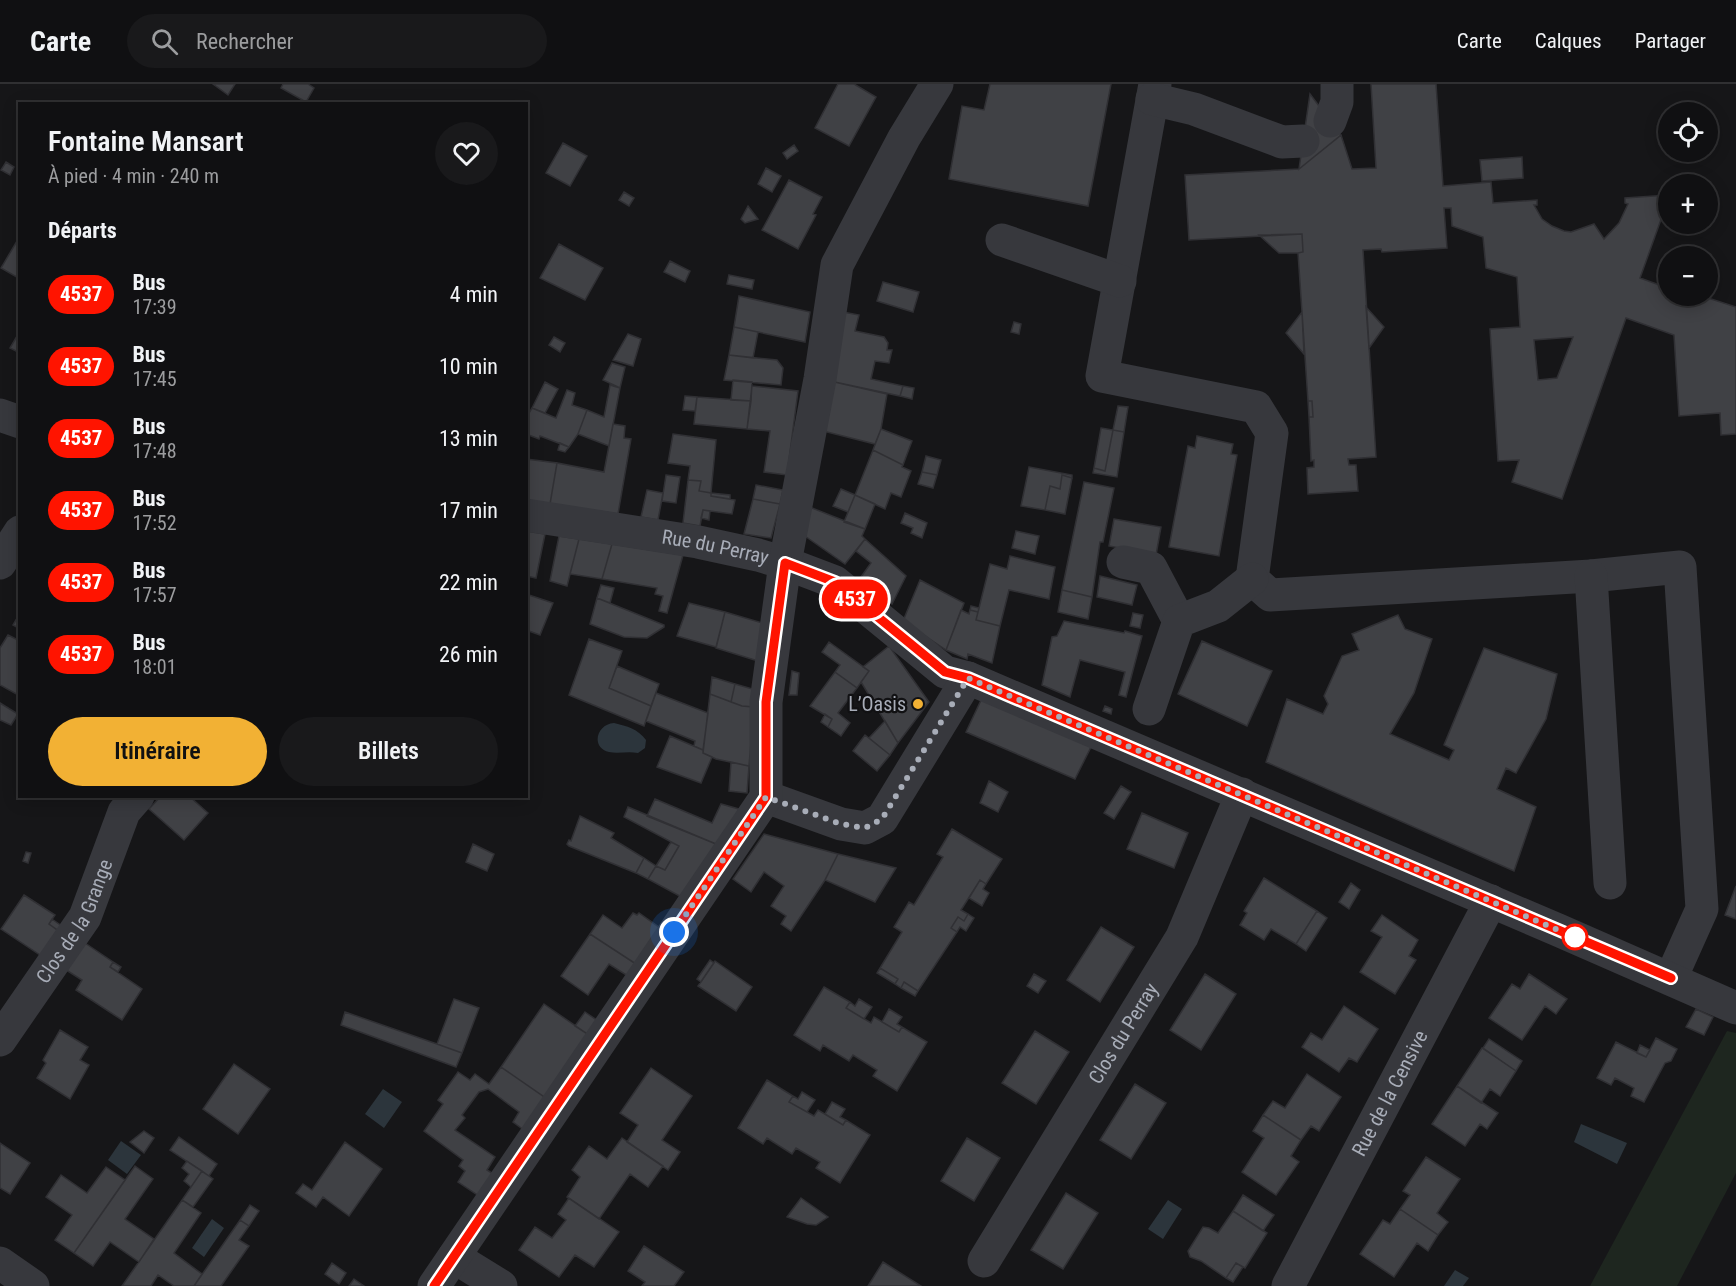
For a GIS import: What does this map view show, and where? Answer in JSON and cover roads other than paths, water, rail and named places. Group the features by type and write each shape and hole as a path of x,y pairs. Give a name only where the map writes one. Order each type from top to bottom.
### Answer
{"street":[{"path":"434,1286 766,797 766,702 785,563 820,380 837,265 904,138 937,84"},
{"path":"1330,121 1337,102 1337,84"},
{"path":"1179,621 1218,606 1252,579 1272,433 1256,407 1102,376 1154,92 1282,142 1303,141"},
{"path":"1002,240 1119,282"},
{"path":"0,416 18,421"},
{"name":"Rue du Perray","path":"528,515 698,542 758,555 835,582 945,672 968,678 1242,794 1736,1008"},
{"path":"0,563 18,535"},
{"path":"1123,562 1151,568 1179,621 1149,709"},
{"path":"1252,579 1270,595 1591,576 1680,567 1702,909 1671,978"},
{"path":"1591,576 1611,883"},
{"path":"766,797 841,824 865,828 882,819 968,678"},
{"name":"Clos du Perray","path":"984,1261 1182,937 1242,794"},
{"name":"Clos de la Grange","path":"0,1040 85,916 124,812 136,798"},
{"name":"Rue de la Censive","path":"1288,1286 1491,901"},
{"path":"454,1257 501,1286"},
{"path":"0,1263 33,1286"}],"place":[{"name":"L’Oasis","path":"918,704"}]}
